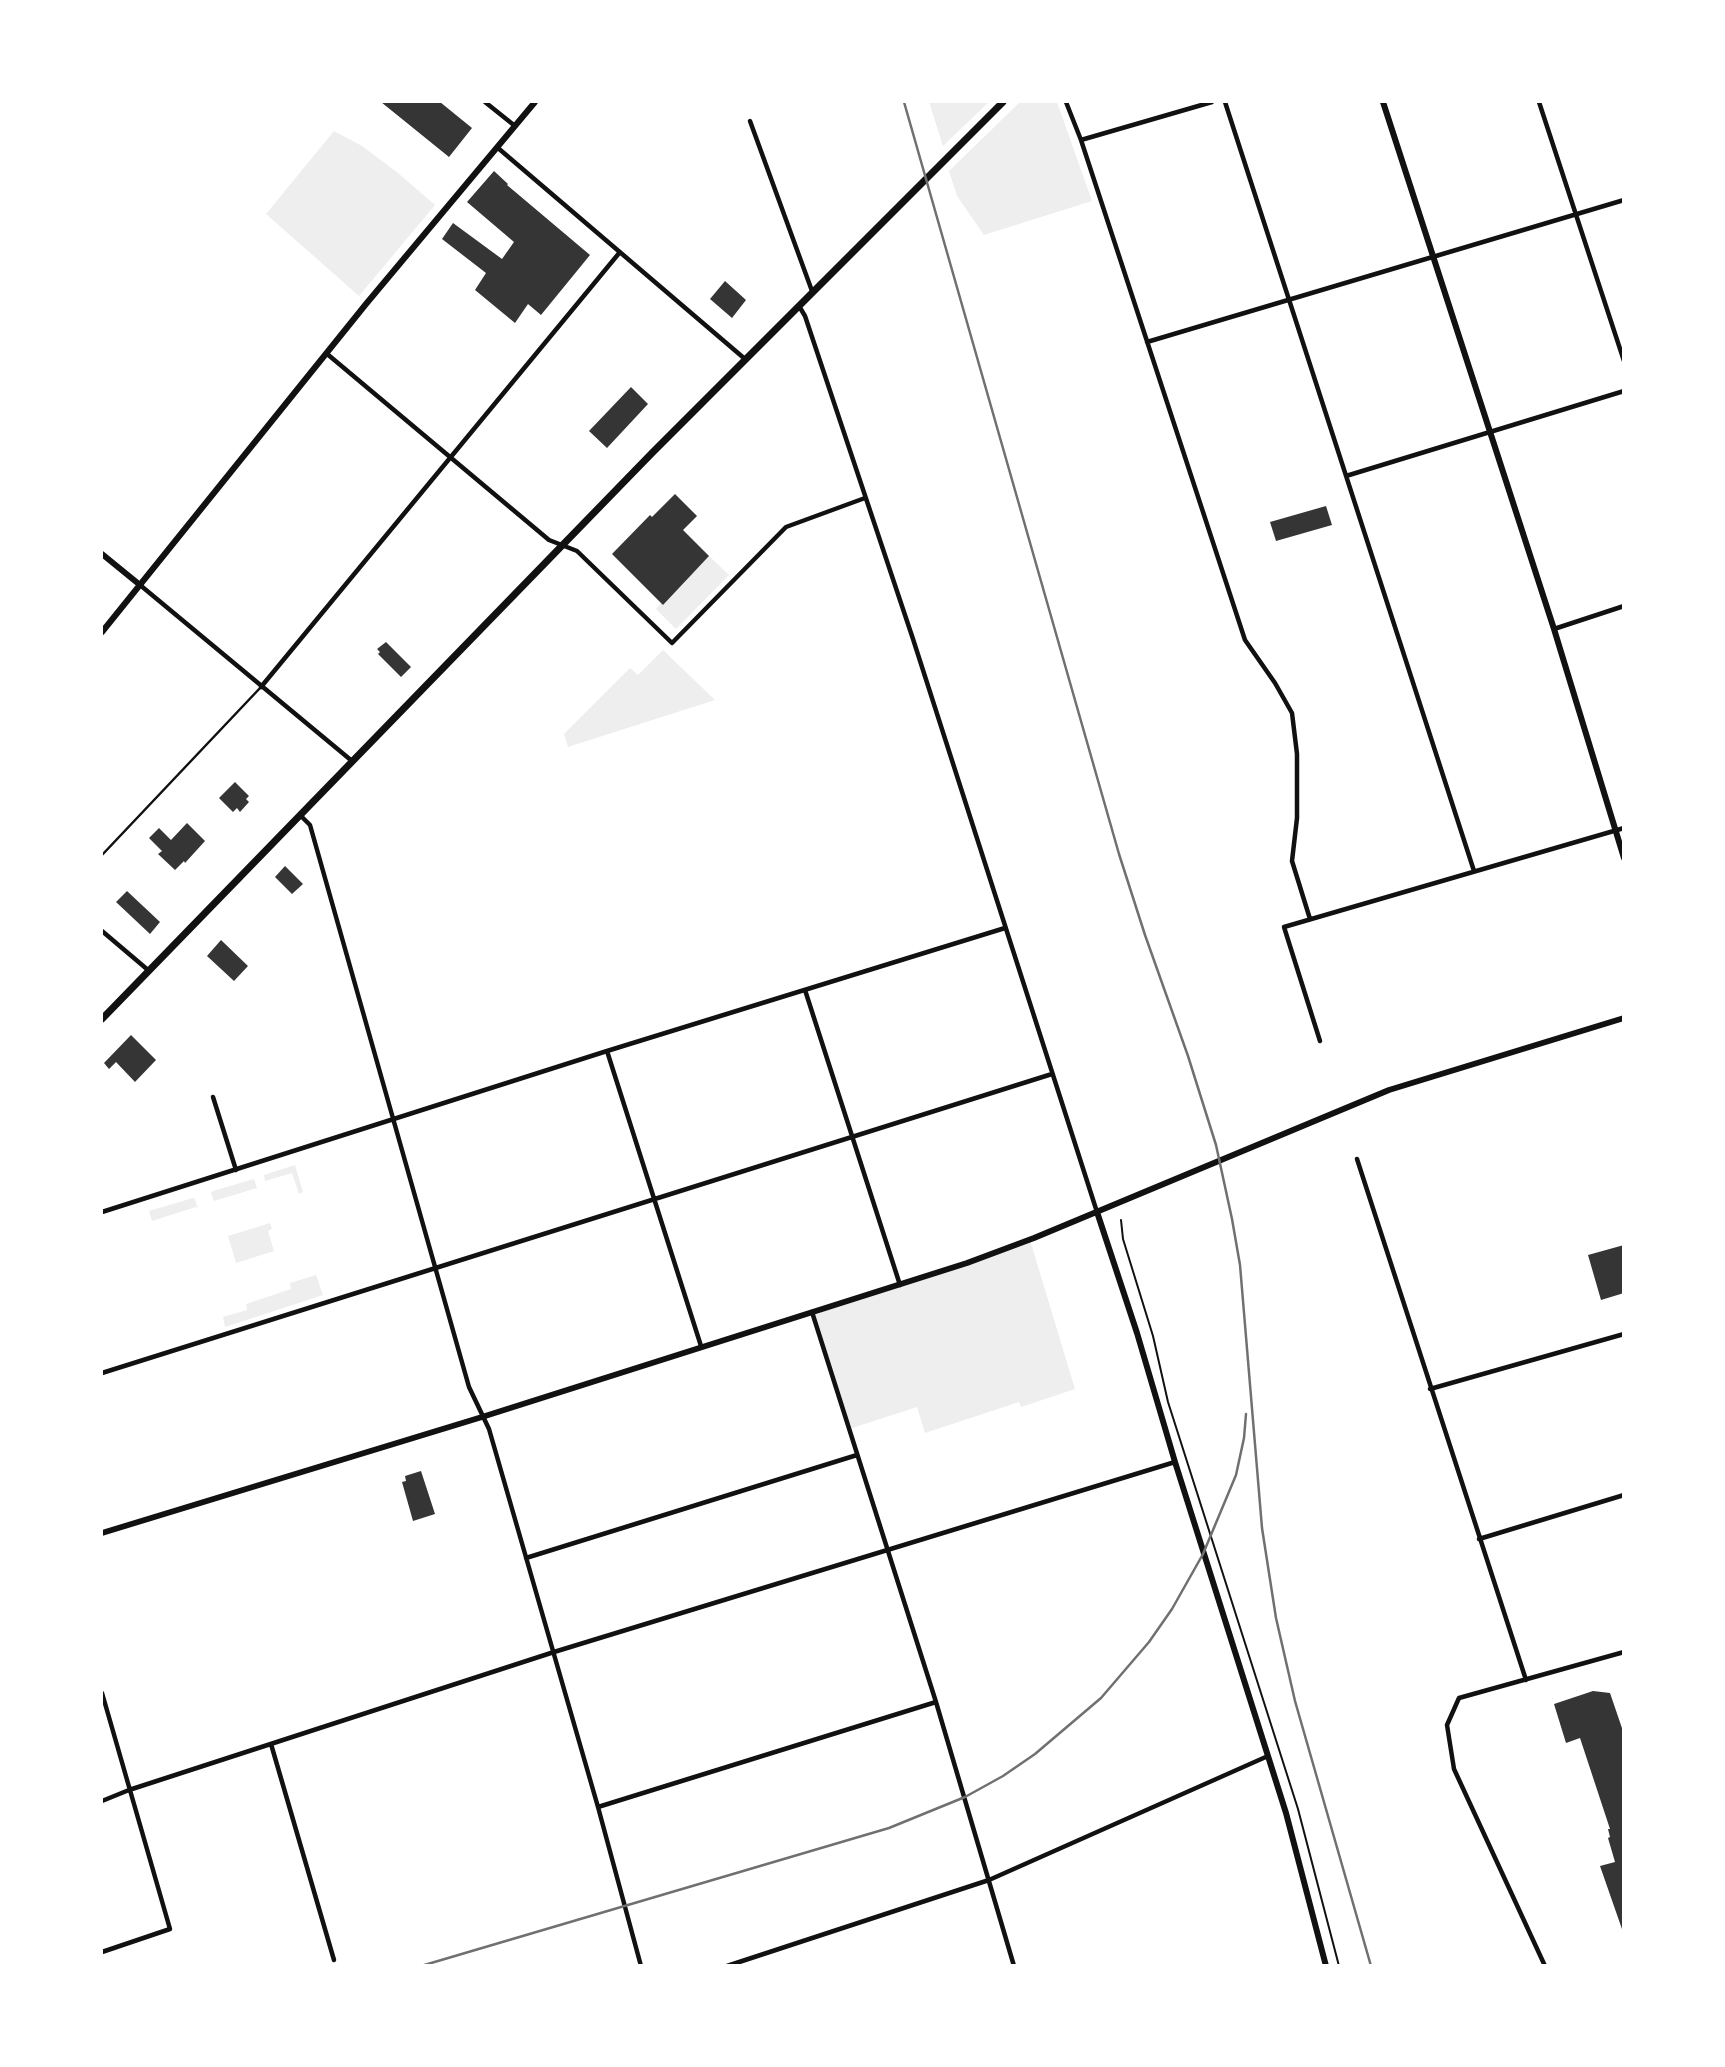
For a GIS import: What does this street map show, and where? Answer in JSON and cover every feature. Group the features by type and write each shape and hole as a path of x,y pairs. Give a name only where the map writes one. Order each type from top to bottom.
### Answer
{"main road":[{"path":"102,1019 745,359 1003,102"}],"street":[{"path":"485,102 515,126"},
{"path":"102,632 327,353 535,102"},
{"path":"1066,102 1081,140 1245,640 1292,713 1297,767 1297,818 1292,861 1310,919"},
{"path":"1081,140 1212,102"},
{"path":"1225,102 1474,871"},
{"path":"1384,102 1554,629 1623,858"},
{"path":"1539,102 1623,361"},
{"path":"750,121 812,293"},
{"path":"498,148 745,359"},
{"path":"1147,342 1623,200"},
{"path":"261,687 620,252"},
{"path":"799,305 914,639 1137,1334 1298,1856 1326,1965"},
{"path":"327,353 549,540 577,551 672,643 786,527 865,498"},
{"path":"1346,477 1623,391"},
{"path":"102,554 352,762"},
{"path":"1554,629 1623,606"},
{"path":"300,816 310,825 469,1387 489,1429 641,1965"},
{"path":"1320,1041 1284,927 1623,828"},
{"path":"102,1212 1005,928"},
{"path":"102,931 148,970"},
{"path":"805,990 900,1285"},
{"path":"102,1534 900,1285 1012,1246 1389,1090 1623,1018"},
{"path":"607,1051 701,1346"},
{"path":"102,1373 1052,1074"},
{"path":"213,1097 236,1170"},
{"path":"1357,1159 1526,1680"},
{"path":"812,1312 936,1702 1014,1965"},
{"path":"1430,1389 1623,1334"},
{"path":"526,1558 858,1455"},
{"path":"102,1801 554,1652 1175,1462"},
{"path":"1479,1539 1623,1495"},
{"path":"1545,1965 1454,1769 1447,1725 1459,1698 1623,1651"},
{"path":"102,1693 170,1929 102,1952"},
{"path":"598,1807 936,1702"},
{"path":"271,1745 334,1959"},
{"path":"727,1965 989,1880 1268,1756"}],"lane":[{"path":"102,855 261,687"}],"path":[{"path":"1121,1220 1123,1239 1153,1336 1168,1402 1298,1809 1339,1965"}],"shaded area":[{"path":"929,102 989,102 943,146"},
{"path":"1020,102 1057,102 1092,201 984,235 957,196 949,171"},
{"path":"334,131 362,146 435,205 359,296 266,214"},
{"path":"709,556 729,575 676,629 656,609 661,603 663,605"},
{"path":"663,650 715,700 568,747 564,734 630,668 638,675"},
{"path":"295,1165 303,1192 299,1194 292,1173 265,1181 264,1175"},
{"path":"254,1179 257,1188 214,1201 211,1193 213,1191"},
{"path":"193,1198 198,1209 196,1207 152,1221 149,1211"},
{"path":"270,1223 272,1229 268,1231 274,1251 236,1263 228,1236"},
{"path":"1030,1240 1075,1389 1021,1407 1019,1402 925,1433 917,1407 849,1429 812,1312"},
{"path":"316,1275 323,1295 225,1327 223,1317 247,1310 246,1304 291,1289 290,1283"}],"building":[{"path":"381,102 440,102 472,128 449,157"},
{"path":"494,171 590,255 541,315 528,304 515,323 475,290 486,273 442,239 453,223 502,259 514,242 467,202"},
{"path":"725,281 746,300 732,318 710,299"},
{"path":"631,387 648,404 607,448 589,431"},
{"path":"675,494 697,516 683,530 709,556 663,605 612,554"},
{"path":"1326,506 1332,525 1276,541 1270,522"},
{"path":"386,642 411,667 401,677 378,654 380,652 377,649"},
{"path":"235,782 249,796 246,799 249,802 240,812 237,808 233,812 219,798"},
{"path":"187,823 205,841 175,870 158,854 162,851 149,838 159,828 171,840"},
{"path":"285,866 303,884 292,894 275,877"},
{"path":"127,891 160,922 150,934 116,902"},
{"path":"221,940 248,966 234,981 207,956"},
{"path":"131,1035 156,1060 135,1082 116,1062 109,1069 104,1063"},
{"path":"1624,1245 1624,1293 1601,1300 1588,1255"},
{"path":"421,1471 435,1514 413,1521 402,1482 406,1481 405,1476"},
{"path":"1593,1691 1610,1693 1624,1734 1623,1932 1600,1866 1615,1862 1608,1838 1610,1829 1580,1738 1566,1743 1554,1704"}],"railway":[{"path":"904,102 1119,854 1216,1145 1240,1265 1262,1528 1276,1618 1295,1701 1371,1966"},
{"path":"421,1966 889,1828 965,1797 1003,1776 1035,1754 1101,1698 1149,1642 1172,1609 1203,1554 1236,1475 1246,1414"}]}
